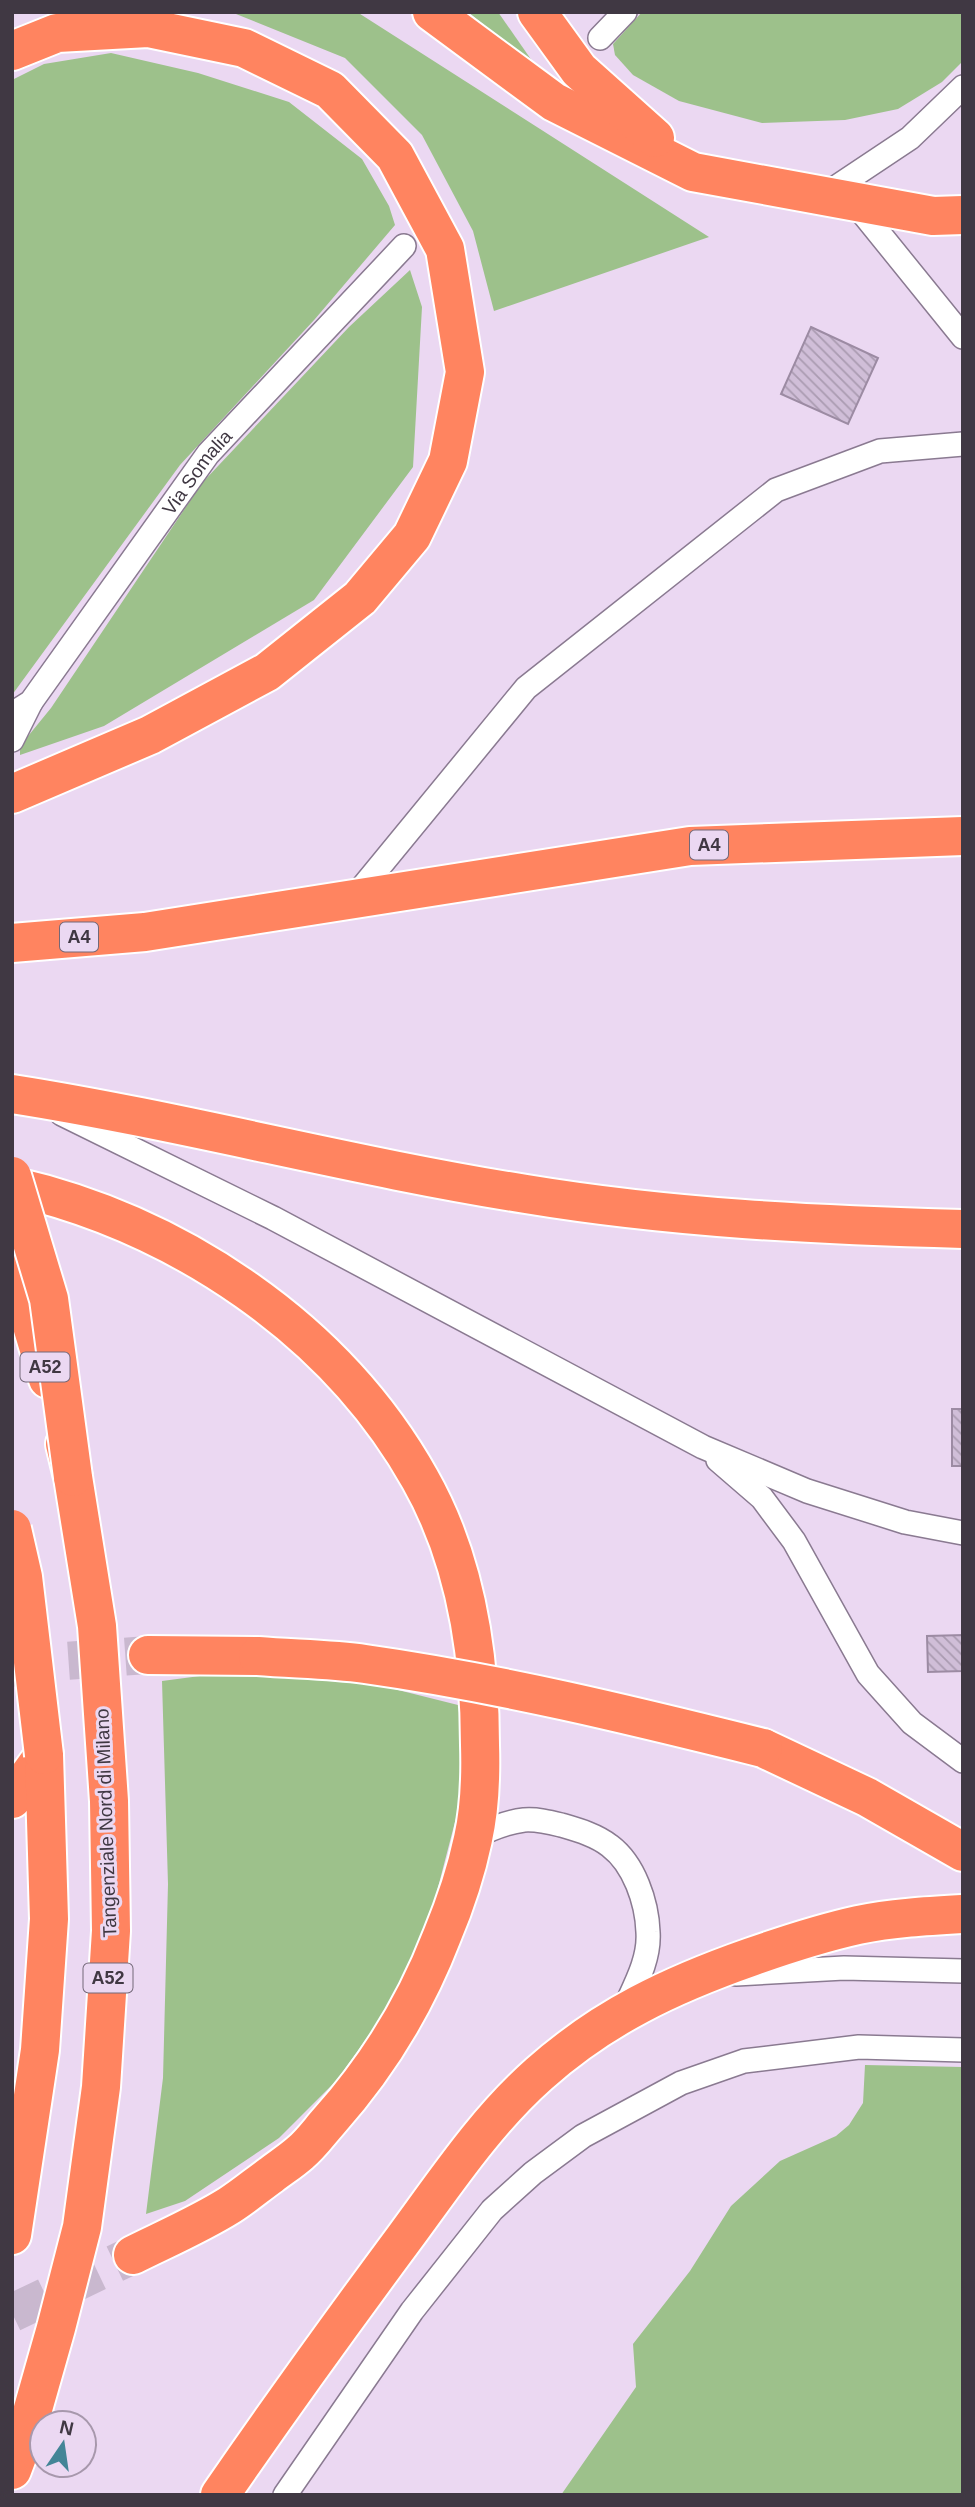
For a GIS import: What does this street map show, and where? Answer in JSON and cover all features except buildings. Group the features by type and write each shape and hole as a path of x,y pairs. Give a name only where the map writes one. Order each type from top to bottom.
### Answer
{"highway":[{"path":"432,12 554,102 693,172 933,216 963,215"},
{"path":"537,12 579,70 693,172"},
{"path":"12,51 57,33 148,28 244,48 330,90 395,156 445,249 465,372 448,461 412,536 360,598 267,672 149,735 12,794"},
{"name":"A4","path":"12,943 145,932 690,846 963,836"},
{"path":"20,1095 538,1196 672,1215 849,1226 963,1229"},
{"path":"12,1176 50,1298 73,1477"},
{"path":"12,1186 47,1194 113,1219 183,1251 255,1294 315,1346 371,1406 420,1479 457,1562 473,1634 480,1703 481,1788 474,1837 454,1907 430,1967 396,2035 351,2097 300,2154 239,2198 133,2255"},
{"name":"Tangenziale Nord di Milano","path":"12,1259 43,1359 73,1477 97,1626 109,1801 110,1944 101,2087 82,2227 27,2430 12,2470"},
{"path":"12,1529 23,1577 44,1755 49,1919 40,2050 12,2235"},
{"path":"148,1655 258,1656 363,1664 458,1679 598,1707 762,1748 867,1797 963,1852"},
{"path":"12,1799 44,1755"},
{"path":"219,2495 372,2278 498,2114 540,2073 598,2027 695,1977 771,1951 857,1925 963,1914"}],"lane":[{"path":"600,38 625,12"},
{"path":"963,87 910,138 838,198 963,337"},
{"name":"Via Somalia","path":"12,740 22,708 208,454 404,246"},
{"path":"352,900 526,688 776,490 880,451 963,444"},
{"path":"20,1095 273,1218 703,1447 807,1491 905,1522 963,1533"},
{"path":"703,1447 762,1498 794,1541 868,1674 912,1723 963,1761"},
{"path":"474,1837 497,1826 526,1820 546,1821 592,1836 612,1846 628,1865 641,1893 649,1932 641,1971 623,2012"},
{"path":"695,1977 844,1968 963,1971"},
{"path":"285,2495 412,2311 492,2210 533,2173 583,2136 681,2083 744,2061 859,2047 963,2050"}],"green space":[{"path":"231,12 357,12 709,237 494,311 473,231 422,135 345,58"},
{"path":"468,12 498,12 537,68"},
{"path":"642,12 963,12 963,61 942,82 898,109 845,120 762,123 679,101 633,75 615,55 613,44"},
{"path":"111,53 198,73 289,102 362,159 389,206 395,225 315,319 180,465 12,695 12,80 44,64"},
{"path":"410,270 422,307 413,467 314,600 104,726 20,755 20,746 51,708 202,483 349,327"},
{"path":"238,1671 374,1684 466,1707 463,1791 435,1899 401,1990 337,2080 279,2138 185,2201 146,2214 163,2078 168,1884 162,1681"},
{"path":"865,2065 963,2067 963,2495 561,2495 636,2387 633,2344 690,2271 731,2206 780,2161 836,2136 849,2125 863,2103"}],"tunnel":[{"path":"12,1668 148,1655"},
{"path":"12,2313 133,2255"}]}
